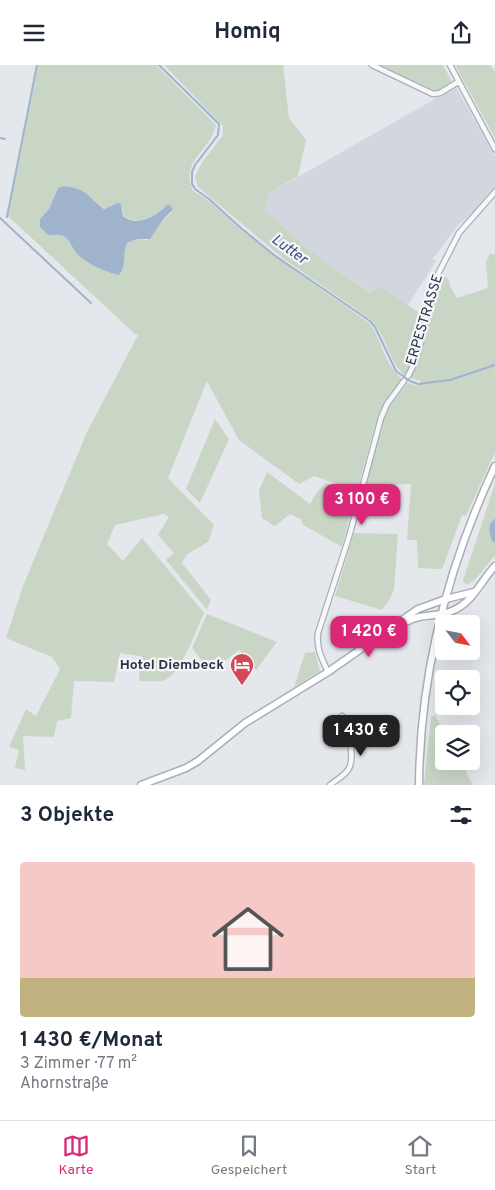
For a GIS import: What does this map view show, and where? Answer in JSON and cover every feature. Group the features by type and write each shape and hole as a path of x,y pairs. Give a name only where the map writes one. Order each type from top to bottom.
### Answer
{"main road":[{"path":"419,785 419,764 426,696 433,651 446,599 470,524 495,467"},
{"path":"398,625 416,617 442,614 462,605 471,598 495,566"},
{"path":"140,785 150,783 198,761 245,723 328,672 398,625 418,609 474,592"}],"street":[{"path":"372,65 433,93 440,93 458,82"},
{"path":"450,65 495,149"},
{"name":"ERPESTRASSE","path":"408,376 418,350 435,280 459,233 495,192"},
{"path":"328,672 318,649 316,641 318,633 350,537 381,417 387,404 404,381"},
{"path":"330,785 346,772 352,762 347,727 342,716"}],"shaded area":[{"path":"456,87 495,157 495,187 473,213 458,225 432,258 436,261 408,305 381,288 372,293 317,256 265,211 268,194"}],"green space":[{"path":"38,65 156,65 216,125 213,134 197,156 190,172 193,191 215,206 247,235 369,323 388,361 402,379 384,403 377,418 357,491 314,476 299,484 239,440 207,381 168,478 214,525 208,542 187,554 182,563 211,600 207,610 166,560 174,553 158,535 169,517 164,514 115,525 107,544 123,561 142,538 204,613 184,658 173,674 167,679 139,681 140,656 120,653 114,682 74,681 71,718 57,721 54,737 23,736 25,770 15,768 19,750 9,747 26,709 36,716 60,669 52,657 6,638 23,586 87,432 138,335 8,216","holes":["63,186 87,194 100,207 108,208 113,205 123,208 123,215 129,219 147,219 168,205 171,213 147,240 137,239 127,243 123,267 119,275 102,270 86,261 77,254 65,236 48,235 40,224 40,219 49,209 58,188"]},
{"path":"164,65 283,65 289,118 306,140 298,176 268,194 265,211 317,256 371,293 380,287 423,315 411,366 405,376 395,363 376,325 370,319 284,259 198,187 195,177 201,164 223,135 223,126"},
{"path":"379,65 443,65 452,82 439,90 434,90"},
{"path":"455,65 490,65 495,72 495,138"},
{"path":"490,253 495,255 495,452 466,516 462,515 442,569 418,568 417,540 407,540 411,484 366,486 383,417 408,383 417,386 421,381 410,378 419,353 435,288 440,276 448,278 457,298 488,288 486,262"},
{"path":"215,419 229,439 200,503 186,489"},
{"path":"267,472 310,504 317,492 326,483 355,495 342,547 303,525 301,519 290,514 275,526 262,518 259,491"},
{"path":"495,484 495,518 492,521 492,541 495,543 495,556 478,576 466,585 463,580"},
{"path":"354,533 398,534 394,589 382,610 335,596"},
{"path":"207,614 277,642 256,670 239,650 211,672 192,648"},
{"path":"315,652 320,671 294,687 305,653"},
{"path":"435,715 440,725 435,725 435,770 465,770 473,785 424,785 431,717"}],"water":[{"path":"63,186 82,191 104,209 118,203 121,204 123,216 134,221 146,219 158,213 167,205 170,205 173,209 150,239 137,239 127,243 123,267 119,275 102,270 81,258 65,237 48,235 40,227 40,219 49,209 58,188"},
{"path":"495,518 495,543 492,541 489,529"}],"waterway":[{"path":"7,217 37,65"},
{"name":"Lutter","path":"159,65 219,124 218,135 195,165 192,172 192,184 195,189 274,255 370,321 375,327 396,371 418,384 450,380 495,365"},
{"path":"0,138 5,139"},
{"path":"0,218 91,303"}],"place":[{"name":"Hotel Diembeck","path":"242,686"}]}
